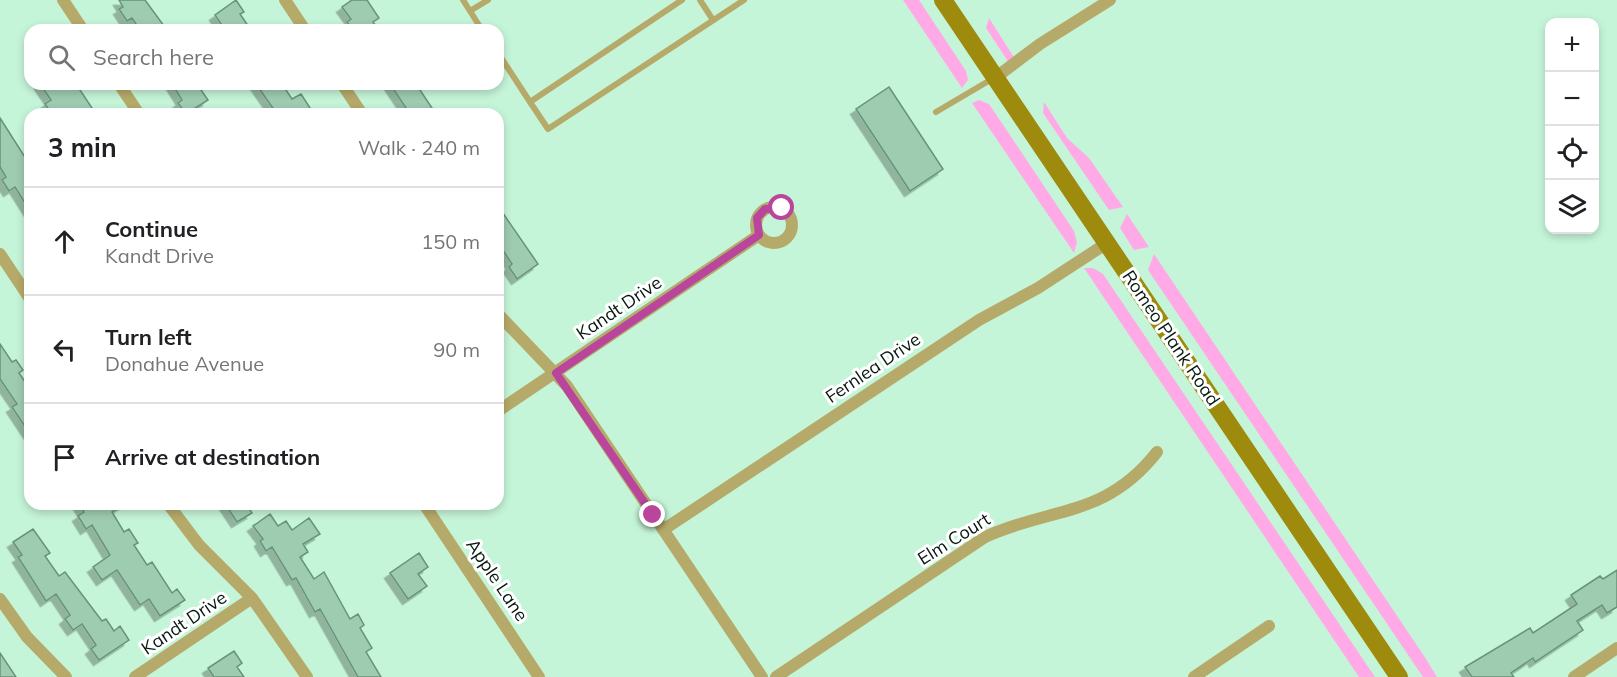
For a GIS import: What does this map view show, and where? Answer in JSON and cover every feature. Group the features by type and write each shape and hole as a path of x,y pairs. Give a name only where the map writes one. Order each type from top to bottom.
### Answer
{"main road":[{"name":"Romeo Plank Road","path":"943,0 1399,677"}],"street":[{"path":"63,0 79,24"},
{"path":"285,0 301,24"},
{"path":"995,78 1040,44 1110,0"},
{"path":"123,90 135,108"},
{"path":"346,90 358,108"},
{"name":"Kandt Drive","path":"504,407 759,235"},
{"name":"Fernlea Drive","path":"663,530 979,320 1038,288 1107,243"},
{"path":"0,254 24,290"},
{"path":"504,320 556,373 762,677"},
{"name":"Elm Court","path":"776,677 985,537 1019,523 1066,512 1105,498 1134,477 1157,452"},
{"path":"173,510 199,545 252,598 307,677"},
{"name":"Apple Lane","path":"428,510 539,677"},
{"name":"Kandt Drive","path":"135,677 252,598"},
{"path":"0,599 27,638 66,677"},
{"path":"1194,677 1269,626"},
{"path":"1576,676 1617,648"}],"lane":[{"path":"463,0 479,24"},
{"path":"470,11 488,0"},
{"path":"530,102 682,0"},
{"path":"700,0 713,20"},
{"path":"504,62 548,129 744,0"},
{"path":"936,112 995,78"}],"shaded area":[{"path":"903,0 919,0 966,71 968,80 962,88"},
{"path":"989,18 1020,67 1011,66 986,28"},
{"path":"979,100 989,104 1074,231 1077,242 1074,253 972,103"},
{"path":"1044,102 1067,138 1089,158 1123,207 1109,210 1043,113"},
{"path":"1127,214 1149,247 1134,250 1120,228"},
{"path":"1154,254 1437,677 1423,677 1148,270"},
{"path":"1084,268 1093,268 1103,274 1375,677 1359,677"}],"building":[{"path":"119,0 145,0 163,24 136,24 132,18 127,21 119,9 123,7"},
{"path":"236,0 244,12 240,14 247,24 221,24 215,15"},
{"path":"352,0 367,0 379,18 373,22 374,24 348,24 347,22 351,19 342,7"},
{"path":"889,87 943,169 910,191 856,109"},
{"path":"44,90 80,90 92,108 48,108 45,104 51,100"},
{"path":"176,90 201,90 208,100 195,108 182,108 178,103 182,100"},
{"path":"260,90 286,90 292,99 301,94 310,108 273,108"},
{"path":"394,90 420,90 432,108 406,108"},
{"path":"0,118 24,156 24,201 15,187 9,191 2,180 6,177 0,167"},
{"path":"504,215 538,264 517,279 509,267 512,264 504,252"},
{"path":"0,344 12,362 16,360 23,370 19,373 24,380 24,425 12,407 17,404 0,379"},
{"path":"83,510 115,510 112,512 124,532 129,529 138,543 134,545 147,565 152,562 172,593 177,589 185,600 160,616 149,599 140,605 117,570 102,580 93,567 110,555 92,525 86,529 78,516 84,512"},
{"path":"229,510 250,510 252,513 237,522"},
{"path":"270,514 278,526 286,521 292,530 309,518 320,534 303,544 308,552 300,557 314,579 324,572 350,619 358,614 364,625 360,628 372,648 366,652 381,677 358,677 320,609 315,612 296,578 292,580 272,547 266,551 260,541 263,539 253,526"},
{"path":"33,529 50,553 45,556 59,576 65,572 102,621 106,619 114,631 120,626 129,640 99,660 91,649 96,645 82,624 73,630 65,619 70,615 56,594 46,601 18,557 22,555 13,542"},
{"path":"419,553 428,567 418,574 427,586 408,599 390,573"},
{"path":"1617,570 1617,607 1607,613 1602,605 1577,621 1583,630 1535,662 1533,658 1511,673 1514,677 1472,677 1465,667 1530,628 1533,633 1577,604 1571,595 1600,576 1603,579"},
{"path":"234,651 242,663 237,667 244,677 214,677 208,668"},
{"path":"0,653 16,677 0,677"}],"route":[{"path":"653,515 556,373 759,235 757,218 765,209 782,208"}]}
